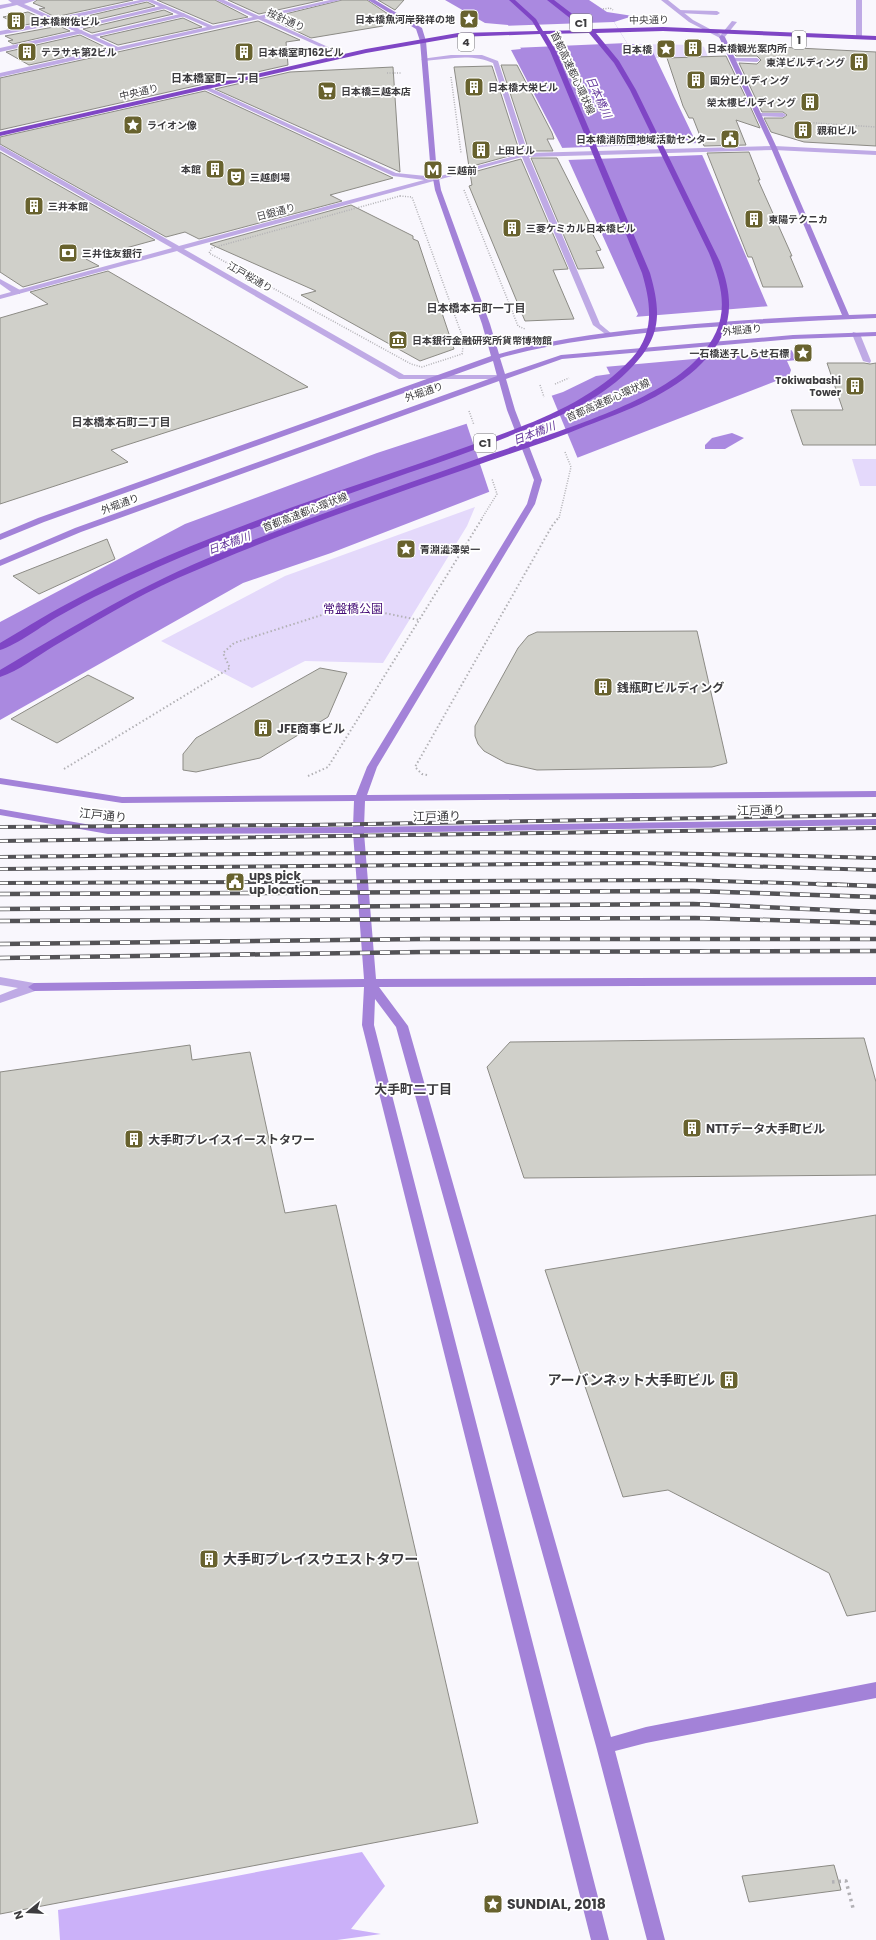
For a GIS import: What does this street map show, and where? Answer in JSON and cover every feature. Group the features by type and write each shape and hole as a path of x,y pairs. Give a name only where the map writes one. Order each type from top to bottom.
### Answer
{"highway":[{"name":"首都高速都心環状線","path":"0,647 95,593 155,564 321,501 482,444 558,414 605,388 635,360 651,334 656,312 655,302 646,273 553,51 534,20 512,0"},
{"name":"首都高速都心環状線","path":"0,674 117,605 172,577 226,554 357,504 572,429 604,416 636,402 671,382 700,361 710,351 723,326 726,301 721,271 713,253 633,90 617,62 592,32 550,0"},
{"name":"中央通り","path":"0,134 345,56 458,35 619,30 709,30 876,38"},
{"name":"中央通り","path":"423,41 622,37 722,37 876,44"}],"street":[{"path":"12,0 118,48"},
{"path":"0,7 33,0"},
{"path":"0,34 148,0 213,28"},
{"name":"按針通り","path":"219,0 345,56"},
{"path":"0,74 338,0"},
{"path":"371,0 419,28 423,41 435,178 438,190 486,324 509,404 538,480 531,504 521,523 372,768 360,798 358,830 370,983 368,1025 600,1940"},
{"path":"664,0 679,10 691,21 722,37 774,148 846,316"},
{"path":"859,0 859,37"},
{"path":"72,28 165,7"},
{"path":"679,10 717,13"},
{"path":"90,36 184,15"},
{"path":"722,37 734,22"},
{"path":"0,50 81,32"},
{"path":"424,59 476,57 486,58 496,62 524,149 524,155 597,325 608,334"},
{"path":"733,60 757,60"},
{"path":"0,67 11,72"},
{"path":"204,87 395,176 435,178"},
{"path":"727,103 753,103"},
{"path":"759,115 783,115"},
{"name":"江戸桜通り","path":"0,146 402,377 501,377"},
{"name":"日銀通り","path":"0,297 524,155 774,148 876,153"},
{"path":"0,281 17,292"},
{"name":"外堀通り","path":"0,538 55,515 436,377 496,357 544,344 608,334 786,319 876,316"},
{"path":"856,334 867,361"},
{"name":"外堀通り","path":"0,563 78,530 501,377 561,357 793,337 876,334"},
{"name":"江戸通り","path":"0,781 122,800 876,794"},
{"name":"江戸通り","path":"0,812 108,832 358,830 876,822"},
{"path":"0,981 34,987 370,983 876,981"},
{"path":"370,983 402,1026 605,1746 656,1940"},
{"path":"0,999 34,987"},
{"path":"605,1746 646,1735 876,1690"}],"path":[{"path":"387,73 401,73"},
{"path":"451,73 462,159"},
{"path":"797,122 876,127"},
{"path":"462,184 518,326"},
{"path":"400,196 412,197 464,341 462,354 422,367 411,364 209,253 212,248 400,196"},
{"path":"430,776 422,774 415,767 552,526 559,519 571,467"},
{"path":"307,777 328,767 497,494"},
{"path":"61,771 230,668 223,653 234,643 347,607 354,611 369,610 420,620"},
{"path":"832,1882 846,1881 853,1908"}],"green space":[{"path":"633,44 699,45 704,47 708,57 655,58 651,48 634,46"},
{"path":"852,459 876,459 876,486 860,486"},
{"name":"常盤橋公園","path":"475,507 467,526 383,663 305,661 252,688 161,641 285,576"}],"shaded area":[{"path":"362,1852 385,1886 351,1929 381,1934 337,1940 60,1940 58,1910"}],"water":[{"name":"日本橋川","path":"445,0 589,0 607,12 633,16 614,22 627,43 651,48 704,159 767,305 797,360 787,361 791,370 789,376 331,553 243,583 0,720 0,622 185,524 377,453 563,392 596,376 610,374 606,366 638,314 568,159 511,50 521,49 508,25 485,23"},
{"path":"732,433 744,438 725,449 705,449 705,445 712,438"}],"pier":[{"name":"日本橋","path":"614,22 627,43 513,48 518,47 506,27 502,26"},
{"path":"698,143 703,155 567,160 560,148"},
{"path":"770,306 794,350 604,367 634,317"},
{"path":"551,394 578,459 490,494 466,422"}],"building":[{"path":"37,0 133,0 55,17 39,9 45,8 33,3"},
{"path":"157,0 215,0 248,17 213,24"},
{"path":"228,0 323,0 259,14"},
{"path":"342,0 367,0 391,16 383,26 311,38 269,18"},
{"path":"378,0 404,0 395,10"},
{"path":"147,2 155,6 74,25 66,21"},
{"path":"164,10 173,14 92,33 83,29"},
{"path":"28,12 48,21 13,27 10,26 17,24 3,17"},
{"path":"183,18 202,27 118,45 100,37"},
{"path":"258,21 300,40 286,42 288,65 0,130 0,78"},
{"path":"59,26 70,31 13,44 8,41 13,40 5,36"},
{"path":"80,35 107,48 29,65 6,52"},
{"path":"759,46 876,52 876,146 804,142 771,132 764,118 783,118 787,115 783,112 762,112 739,63 757,64 761,60 757,56 736,56 734,54"},
{"path":"726,56 747,100 727,100 723,103 727,106 750,106 760,128 736,120 746,145 704,146 693,118 689,118 683,106 667,58"},
{"path":"501,65 517,65 552,133 554,139 547,139 553,151 529,151"},
{"path":"492,66 520,153 469,167 454,67"},
{"path":"393,67 400,172 215,89 290,72"},
{"name":"本館","path":"205,91 393,178 330,195 342,201 199,239 185,232 166,237 0,144 0,137"},
{"name":"三井本館","path":"0,152 155,240 86,259 99,266 23,287 0,272"},
{"path":"749,152 760,180 758,180 792,256 790,256 803,287 763,287 752,257 748,257 707,153"},
{"path":"531,158 557,158 593,229 590,229 601,250 596,251 604,268 578,269"},
{"path":"521,159 568,269 553,270 574,319 525,321 469,186 472,185 470,173"},
{"path":"351,205 413,236 413,239 418,241 454,349 420,361 301,295 316,291 210,244"},
{"path":"108,271 308,387 111,450 128,462 0,504 0,318 48,304 30,292"},
{"name":"Tokiwabashi Tower","path":"827,363 876,363 876,445 803,445 791,410 843,410"},
{"path":"107,539 115,559 39,594 13,576"},
{"name":"銭瓶町ビルディング","path":"697,631 727,763 712,767 537,770 506,763 484,751 478,744 475,736 475,726 518,648 528,636 537,632"},
{"name":"JFE商事ビル","path":"320,668 347,673 328,717 260,758 196,772 183,770 183,754 196,738"},
{"path":"88,675 134,698 57,743 11,719"},
{"name":"NTTデータ大手町ビル","path":"864,1038 876,1082 876,1175 524,1178 487,1067 510,1042"},
{"name":"大手町プレイスウエストタワー","path":"190,1045 192,1060 250,1052 285,1213 336,1205 478,1823 0,1914 0,1072"},
{"name":"アーバンネット大手町ビル","path":"876,1215 876,1611 847,1616 829,1573 668,1490 623,1497 545,1270"},
{"path":"834,1865 841,1890 749,1902 742,1876"}],"railway":[{"path":"0,827 309,825 876,815"},
{"path":"0,841 876,828"},
{"path":"0,857 328,853 657,853 876,858"},
{"path":"0,869 640,863 876,870"},
{"path":"0,883 687,880 821,884"},
{"path":"817,884 821,884"},
{"path":"821,884 849,885"},
{"path":"821,884 876,886"},
{"path":"0,894 692,891 876,897"},
{"path":"0,909 693,904 876,912"},
{"path":"0,921 695,918 876,923"},
{"path":"0,944 424,939 876,939"},
{"path":"0,958 423,952 876,951"}],"place":[{"name":"日本橋魚河岸発祥の地","path":"469,19"},
{"name":"日本橋鮒佐ビル","path":"16,21"},
{"name":"日本橋観光案内所","path":"693,48"},
{"name":"日本橋","path":"666,49"},
{"name":"テラサキ第2ビル","path":"27,52"},
{"name":"日本橋室町162ビル","path":"244,52"},
{"name":"東洋ビルディング","path":"859,62"},
{"name":"国分ビルディング","path":"696,80"},
{"name":"日本橋大栄ビル","path":"474,87"},
{"name":"日本橋三越本店","path":"327,91"},
{"name":"榮太樓ビルディング","path":"810,102"},
{"name":"ライオン像","path":"133,125"},
{"name":"親和ビル","path":"803,130"},
{"name":"日本橋消防団地域活動センター","path":"730,139"},
{"name":"上田ビル","path":"481,150"},
{"name":"本館","path":"215,169"},
{"name":"三越前","path":"433,170"},
{"name":"三越劇場","path":"236,177"},
{"name":"三井本館","path":"34,206"},
{"name":"東陽テクニカ","path":"754,219"},
{"name":"三菱ケミカル日本橋ビル","path":"512,228"},
{"name":"三井住友銀行","path":"68,253"},
{"name":"日本銀行金融研究所貨幣博物館","path":"398,340"},
{"name":"一石橋迷子しらせ石標","path":"803,353"},
{"name":"Tokiwabashi Tower","path":"855,386"},
{"name":"青淵澁澤榮一","path":"406,549"},
{"name":"銭瓶町ビルディング","path":"603,687"},
{"name":"JFE商事ビル","path":"263,728"},
{"name":"ups pick up location","path":"235,882"},
{"name":"NTTデータ大手町ビル","path":"692,1128"},
{"name":"大手町プレイスイーストタワー","path":"134,1139"},
{"name":"アーバンネット大手町ビル","path":"729,1380"},
{"name":"大手町プレイスウエストタワー","path":"209,1559"},
{"name":"SUNDIAL, 2018","path":"493,1904"}],"district":[{"name":"日本橋室町一丁目","path":"215,78"},
{"name":"日本橋本石町一丁目","path":"476,308"},
{"name":"日本橋本石町二丁目","path":"121,422"},
{"name":"大手町二丁目","path":"413,1089"}]}
